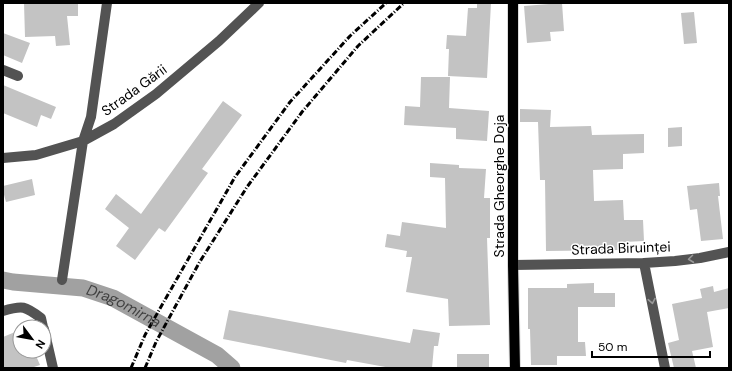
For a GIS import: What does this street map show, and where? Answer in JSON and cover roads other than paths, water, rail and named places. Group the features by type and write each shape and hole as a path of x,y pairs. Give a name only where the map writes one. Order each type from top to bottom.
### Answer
{"main road":[{"name":"Strada Gheorghe Doja","path":"513,3 513,265 515,368"}],"street":[{"path":"62,280 83,141 91,117 107,3"},
{"name":"Strada Gării","path":"3,158 36,154 83,141 114,124 156,94 219,42 259,3"},
{"path":"3,70 18,76"},
{"name":"Strada Biruinței","path":"513,265 644,263 700,258 729,252"},
{"path":"644,263 665,368"},
{"path":"3,311 16,307 28,308 41,319"}],"waterway":[{"name":"Dragomirna","path":"3,280 83,288 113,298 217,355 232,368"}],"railway":[{"path":"131,368 145,335 235,177 290,102 350,36 386,3"},
{"path":"145,368 156,342 199,263 247,187 302,112 358,46 404,3"}]}
